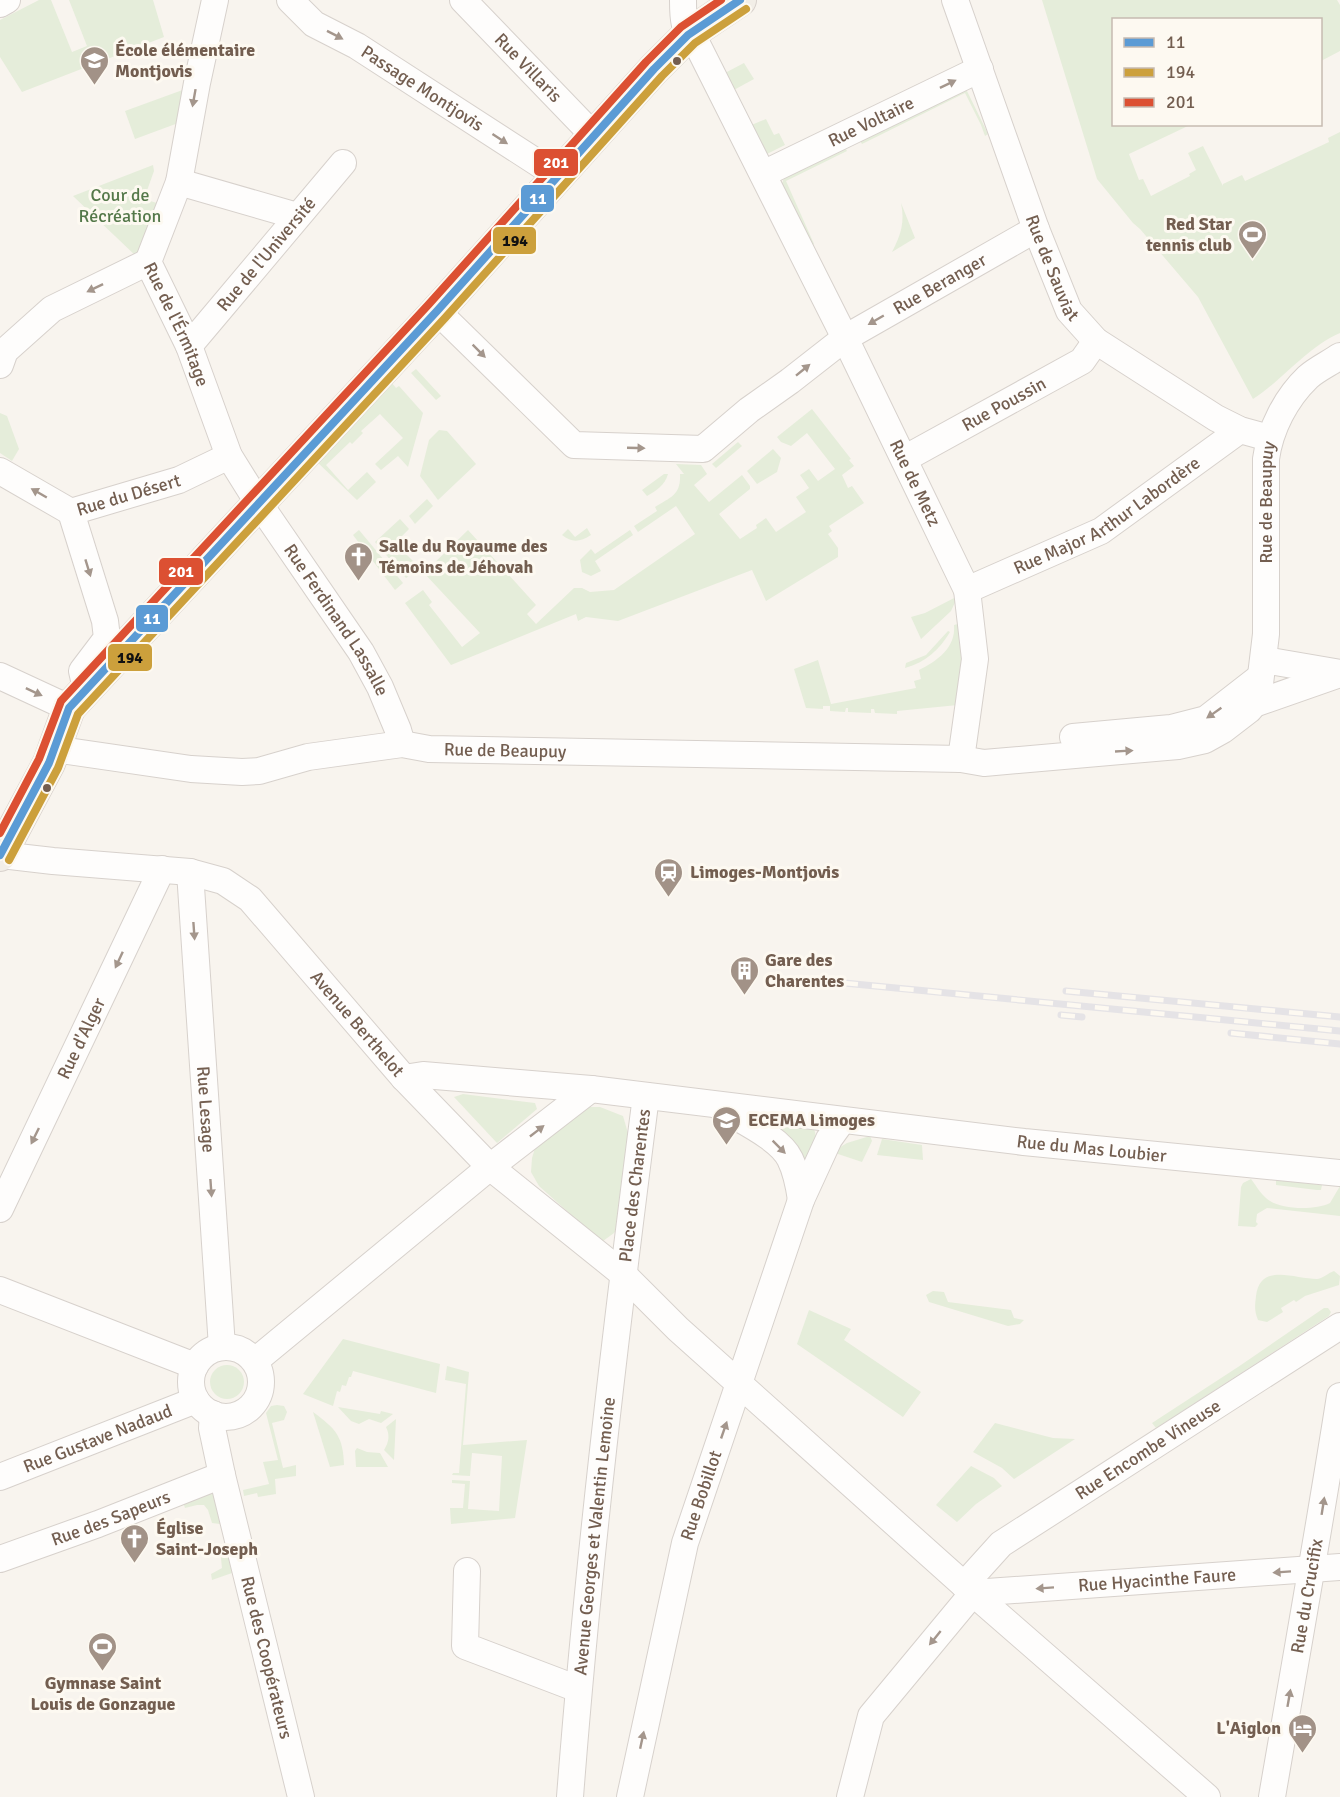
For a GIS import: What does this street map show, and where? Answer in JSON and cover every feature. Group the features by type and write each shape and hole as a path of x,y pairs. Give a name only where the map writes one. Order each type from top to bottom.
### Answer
{"main road":[{"path":"3,849 77,698 437,311 654,69 688,35 740,0"}],"street":[{"path":"0,4 7,0"},
{"name":"Rue de l'Érmitage","path":"216,0 197,83 179,182 148,262 189,346 229,456 260,502"},
{"name":"Passage Montjovis","path":"290,0 314,24 357,46 558,176"},
{"name":"Rue Villaris","path":"463,0 594,136"},
{"path":"683,0 683,22 688,35"},
{"name":"Rue de Sauviat","path":"955,0 1036,229 1070,311 1096,341 1216,418 1240,430 1269,438"},
{"name":"Rue de Metz","path":"688,35 697,44 763,174 967,590 975,659 962,759"},
{"name":"Rue Voltaire","path":"763,174 980,69"},
{"name":"Rue de l'Université","path":"189,346 343,163"},
{"path":"179,182 297,216"},
{"name":"Rue Beranger","path":"437,311 574,445 703,449 748,410 845,338 1036,229"},
{"path":"2,354 52,309 148,262"},
{"name":"Rue Poussin","path":"904,459 1082,361 1096,341"},
{"name":"Rue de Beaupuy","path":"54,749 192,768 242,772 260,771 308,757 402,744 429,749 962,759 984,763 1178,746 1205,740 1223,730 1254,704 1259,692 1266,634 1266,459 1269,438 1286,405 1308,377 1340,356"},
{"name":"Rue Major Arthur Labordère","path":"967,590 1101,531 1240,430"},
{"name":"Rue du Désert","path":"0,471 71,512 179,480 229,456"},
{"name":"Rue Ferdinand Lassalle","path":"260,502 361,652 380,687 402,744"},
{"path":"0,676 77,698 82,671 107,638 105,621 71,512"},
{"path":"1283,694 1276,693 1266,685 1262,668 1340,673"},
{"name":"Rue de Beaupuy","path":"962,759 992,747 1171,728 1206,719 1262,668"},
{"path":"1254,704 1340,673"},
{"name":"Avenue Berthelot","path":"3,849 53,861 190,872 223,881 250,899 404,1078 490,1167 623,1274 678,1329 969,1589 1207,1797"},
{"name":"Rue d'Alger","path":"0,1209 162,869"},
{"name":"Rue Lesage","path":"190,872 222,1347"},
{"name":"Place des Charentes","path":"404,1078 423,1075 591,1089 842,1121"},
{"path":"255,1361 490,1167 591,1089"},
{"name":"Place des Charentes","path":"623,1274 646,1096"},
{"path":"713,1103 772,1139 789,1156 801,1200"},
{"name":"Rue du Mas Loubier","path":"842,1121 1035,1143 1340,1173"},
{"name":"Rue Bobillot","path":"630,1797 685,1543 801,1200 829,1139 842,1121"},
{"name":"Avenue Georges et Valentin Lemoine","path":"570,1797 578,1689 623,1274"},
{"path":"0,1290 195,1366"},
{"name":"Rue Encombe Vineuse","path":"850,1797 871,1716 1001,1544 1340,1326"},
{"path":"222,1347 240,1350 255,1361 262,1383 260,1394 247,1411 226,1418 204,1407 191,1382 195,1366 206,1353 222,1347"},
{"name":"Rue du Crucifix","path":"1272,1797 1340,1396"},
{"name":"Rue des Coopérateurs","path":"204,1407 212,1428 301,1797"},
{"name":"Rue Gustave Nadaud","path":"0,1478 204,1407"},
{"name":"Rue des Sapeurs","path":"0,1559 222,1474"},
{"name":"Rue Hyacinthe Faure","path":"969,1589 1340,1567"},
{"path":"467,1571 465,1647 578,1689"}],"green space":[{"path":"39,0 51,0 72,52 87,46 69,0 153,0 164,37 22,92 0,57 0,20"},
{"name":"Red Star tennis club","path":"1042,0 1337,0 1340,5 1340,51 1322,60 1322,18 1112,18 1112,126 1188,126 1129,154 1139,180 1143,179 1151,196 1190,176 1189,174 1196,170 1188,153 1203,146 1223,186 1242,175 1245,181 1329,142 1328,138 1340,132 1340,333 1306,355 1275,383 1253,399 1198,297 1097,179"},
{"path":"744,63 754,79 732,91 723,74"},
{"path":"188,88 181,122 135,139 125,111"},
{"path":"966,89 988,134 985,136 965,93 862,144 859,139"},
{"path":"766,119 774,135 779,133 785,145 763,156 749,126"},
{"path":"844,146 847,151 786,181 814,244 808,248 780,189 784,178"},
{"name":"Cour de Récréation","path":"153,165 154,171 144,199 160,204 137,257 73,196"},
{"path":"901,203 915,238 892,252 901,228 903,216"},
{"path":"416,369 441,396 436,400 411,373"},
{"path":"391,382 396,388 399,386 423,413 408,467 398,456 381,470 375,464 403,438 380,414 361,431 363,433 352,444 350,442 326,465 348,490 367,472 376,482 357,500 315,460"},
{"path":"812,409 851,459 849,460 854,466 842,475 848,488 852,486 864,503 829,526 832,531 828,534 838,548 838,557 766,601 752,570 618,621 586,617 578,621 576,614 451,665 405,603 423,590 432,602 429,605 462,647 480,633 424,573 468,530 536,605 527,614 536,624 574,588 582,588 590,592 614,590 695,534 676,506 638,532 634,526 657,511 655,507 677,491 680,474 684,474 676,464 701,465 707,474 694,485 709,502 742,475 750,489 719,514 740,539 757,528 756,525 766,518 776,532 806,512 796,497 809,488 800,475 809,469 818,481 835,469 807,433 791,446 781,442 777,437"},
{"path":"0,413 7,416 19,449 12,461 0,453"},
{"path":"439,430 447,431 476,464 438,500 420,476 429,440"},
{"path":"738,442 742,446 716,468 712,464"},
{"path":"773,449 781,458 777,472 757,484 747,471"},
{"path":"664,474 668,474 667,478 657,490 647,496 642,490"},
{"path":"427,499 433,506 415,524 409,516"},
{"path":"400,519 409,529 395,543 419,567 406,578 375,542"},
{"path":"587,528 591,535 580,540 569,539 562,535 568,529 575,537"},
{"path":"359,530 403,583 395,590 353,535"},
{"path":"630,530 633,535 595,561 601,571 591,576 582,572 580,560 591,549 595,554"},
{"path":"958,596 951,611 921,639 911,617 925,613"},
{"path":"962,623 964,646 958,705 897,711 897,714 875,713 874,709 871,709 871,713 848,712 848,708 845,712 830,711 830,706 823,706 823,709 806,708 794,669 818,660 831,704 916,688 914,681 921,679 919,670 944,653 952,640 954,625"},
{"path":"948,631 950,632 936,650 919,662 905,668 906,663 926,655"},
{"path":"463,1094 535,1103 537,1109 497,1143 454,1097"},
{"path":"588,1107 600,1107 623,1116 628,1133 620,1226 603,1241 539,1186 531,1172 536,1145"},
{"path":"762,1124 811,1125 815,1138 807,1160 801,1162"},
{"path":"870,1136 872,1141 862,1162 832,1152 847,1143"},
{"path":"882,1139 922,1145 923,1160 877,1155"},
{"path":"1251,1179 1270,1201 1283,1206 1300,1208 1317,1207 1330,1203 1340,1186 1340,1216 1267,1208 1257,1214 1258,1224 1255,1227 1238,1226 1241,1187 1243,1183"},
{"path":"1276,1180 1322,1185 1321,1190 1317,1190 1276,1185"},
{"path":"1334,1271 1340,1276 1339,1285 1305,1296 1296,1302 1294,1300 1281,1308 1283,1312 1267,1322 1258,1320 1255,1311 1256,1296 1264,1279 1280,1275 1317,1279"},
{"path":"933,1291 944,1292 948,1302 1011,1310 1014,1318 1024,1320 1020,1324 1008,1326 929,1302 926,1295"},
{"path":"1324,1308 1328,1308 1331,1312 1329,1316 1156,1428 1152,1423 1238,1367"},
{"path":"809,1310 851,1329 844,1340 921,1392 903,1417 797,1344"},
{"path":"343,1339 440,1364 436,1393 353,1371 346,1386 342,1385 340,1392 337,1391 333,1406 303,1394"},
{"path":"227,1365 239,1370 244,1382 239,1394 227,1399 215,1394 210,1382 215,1370"},
{"path":"447,1366 469,1372 463,1445 527,1440 515,1518 451,1524 450,1508 463,1508 465,1484 452,1483 452,1480 470,1481 468,1509 499,1511 502,1456 472,1453 470,1476 452,1475 459,1473 466,1384 445,1380"},
{"path":"271,1406 284,1406 287,1412 284,1420 272,1423 283,1468 296,1465 296,1476 275,1479 276,1494 258,1497 257,1493 244,1496 243,1490 269,1484 263,1462 278,1460 266,1413"},
{"path":"338,1407 393,1414 381,1423 369,1419 359,1424 351,1421"},
{"path":"313,1412 337,1434 342,1447 344,1465 330,1467"},
{"path":"396,1419 394,1460 384,1450 388,1438 386,1427"},
{"path":"995,1423 1053,1438 1075,1439 1014,1479 1002,1468 973,1452"},
{"path":"357,1448 380,1453 388,1467 356,1467 355,1451"},
{"path":"971,1466 994,1478 1002,1486 976,1504 957,1522 936,1505"},
{"path":"211,1485 220,1524 212,1523 204,1505 185,1508 181,1496"},
{"path":"226,1546 232,1573 212,1580 211,1574 222,1568 220,1549"}],"railway":[{"path":"844,983 1340,1031"},
{"path":"1066,991 1340,1017"},
{"path":"1061,1015 1082,1017"},
{"path":"1231,1033 1340,1044"}],"transit line":[{"name":"201","path":"0,833 39,759 61,701 429,304 646,62 681,27 721,0"},
{"name":"11","path":"0,855 49,763 69,708 437,311 654,69 688,35 740,0"},
{"name":"194","path":"9,860 58,768 78,714 445,318 662,76 695,43 746,9"}],"place":[{"name":"École élémentaire Montjovis","path":"94,86"},
{"name":"Red Star tennis club","path":"1253,260"},
{"name":"Salle du Royaume des Témoins de Jéhovah","path":"358,582"},
{"name":"Limoges-Montjovis","path":"669,898"},
{"name":"Gare des Charentes","path":"744,996"},
{"name":"ECEMA Limoges","path":"727,1146"},
{"name":"Église Saint-Joseph","path":"135,1564"},
{"name":"Gymnase Saint Louis de Gonzague","path":"103,1672"},
{"name":"L'Aiglon","path":"1302,1754"}]}
